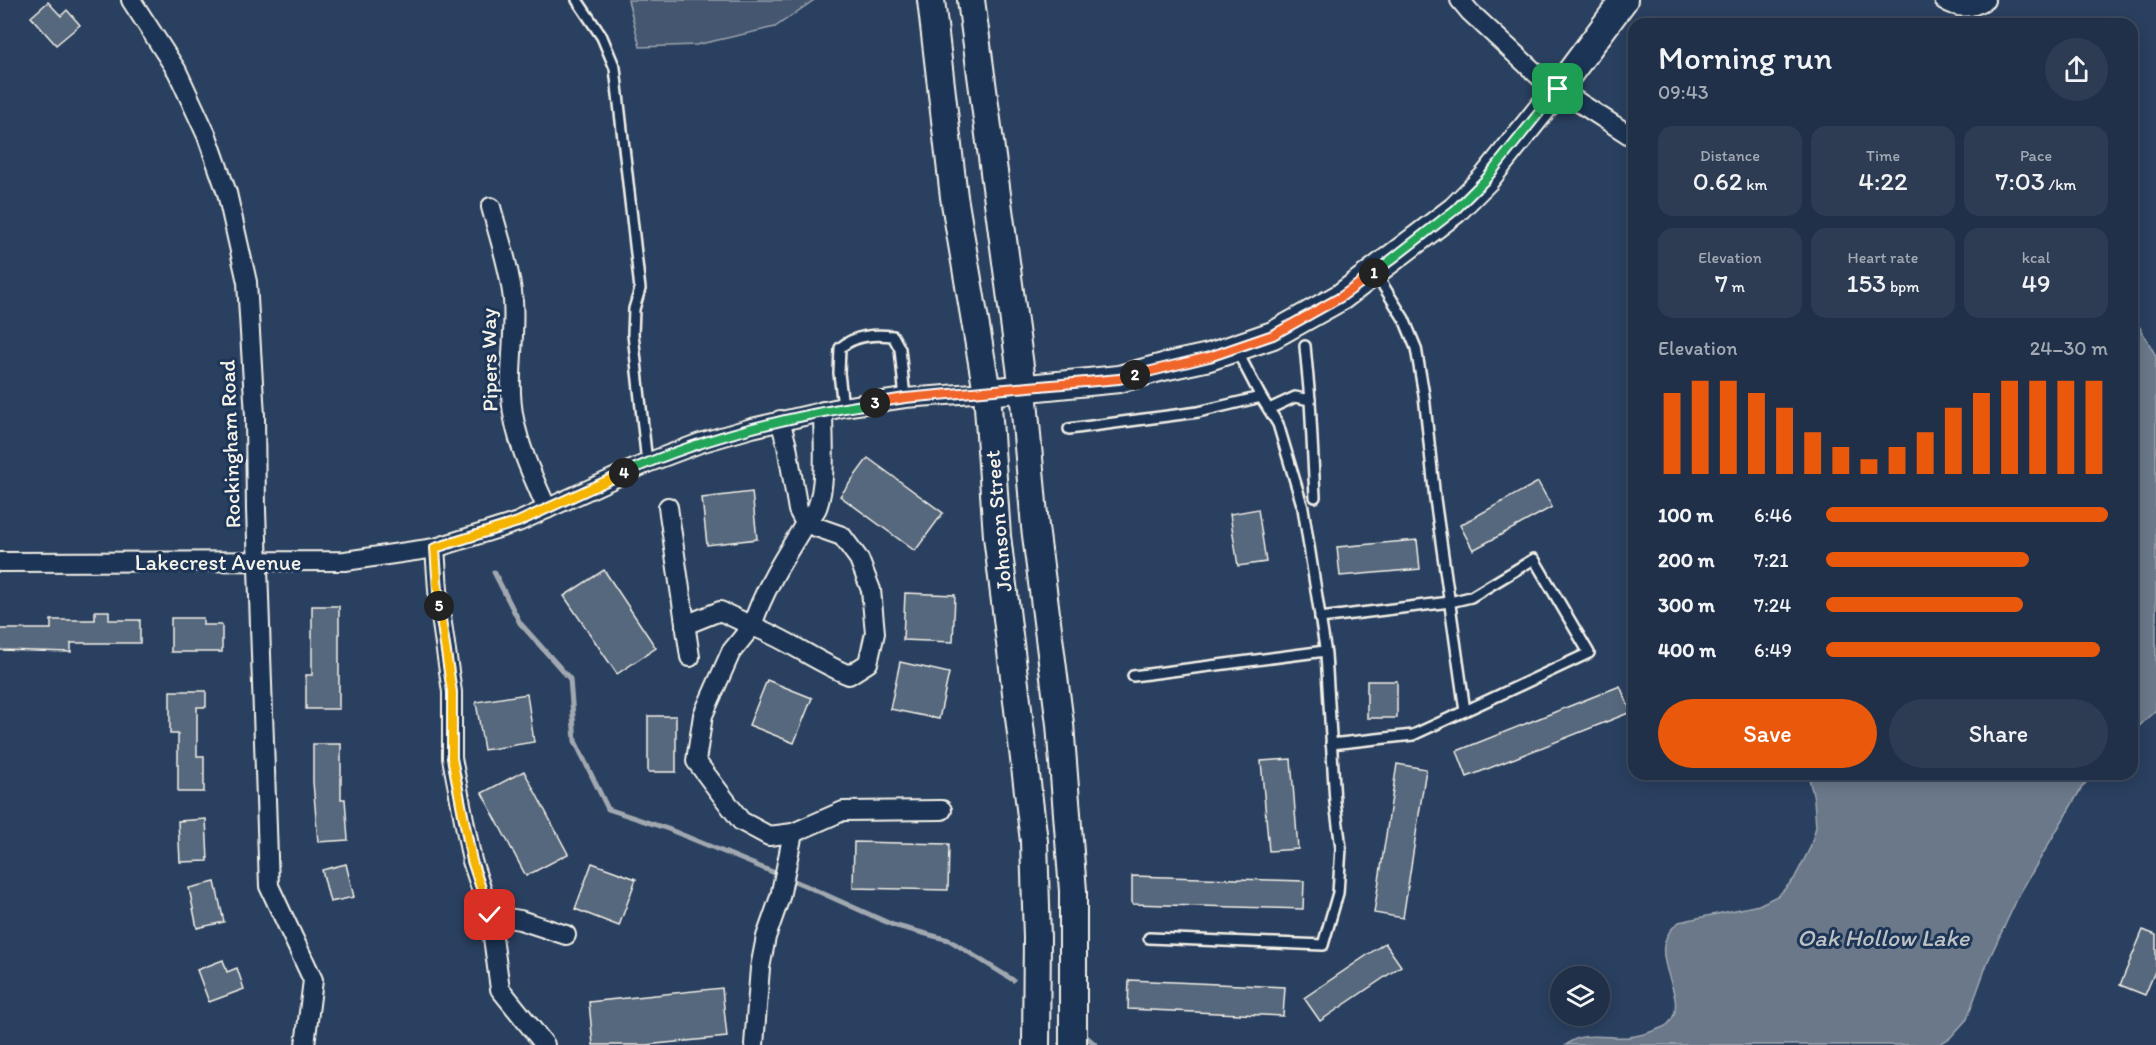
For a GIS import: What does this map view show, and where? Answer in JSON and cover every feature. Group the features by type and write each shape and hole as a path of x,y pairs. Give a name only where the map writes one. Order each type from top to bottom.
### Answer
{"main road":[{"name":"Johnson Street","path":"931,0 954,197 987,392 997,536 1034,841 1037,938 1036,1045"},
{"name":"Johnson Street","path":"971,0 1023,389 1035,527 1060,724 1072,885 1073,1045"},
{"name":"Lakecrest Avenue","path":"987,392 1119,379 1209,357 1273,335 1341,297 1455,210 1486,179 1558,89 1623,0"}],"street":[{"name":"Rockingham Road","path":"131,0 177,71 207,136 226,193 247,282 255,416 269,886 313,980 305,1045"},
{"path":"1460,0 1541,78 1628,134"},
{"path":"1944,0 1953,6 1964,8 1975,6 1985,0"},
{"name":"Pipers Way","path":"491,207 513,298 514,335 510,396 514,418 521,447 547,509"},
{"name":"Lakecrest Avenue","path":"0,562 345,561 435,548 518,522 647,463 700,443 780,420 843,407 905,398 987,392"},
{"path":"823,411 824,461 816,512 805,523 757,609 752,626 730,652 703,715 696,761 741,821 769,836 793,833 843,811 942,810"},
{"path":"685,625 720,611 778,636 821,663 849,675 868,663 875,633 871,590 859,559 842,536 805,523 798,510 780,420"},
{"path":"668,507 690,657"},
{"path":"435,548 439,603 452,692 452,758 472,861 490,915 500,989 545,1045"},
{"path":"754,1045 760,968 766,937 780,897 793,833"},
{"path":"490,915 520,920 566,935"}],"lane":[{"path":"577,0 602,38 615,68 640,289 634,309 633,334 647,463"},
{"path":"1375,272 1404,319 1416,348 1465,711"},
{"path":"843,407 839,373 840,348 850,340 879,335 893,336 900,349 905,398"},
{"path":"1305,346 1315,497"},
{"path":"1149,938 1323,945 1338,893 1341,848 1335,802 1325,651 1304,508 1278,424 1234,347"},
{"path":"1070,429 1198,412 1261,397"},
{"path":"1269,409 1294,397 1310,400"},
{"path":"1320,618 1450,602 1471,597 1534,560 1589,653 1413,735 1331,744"},
{"path":"1133,676 1325,651"}],"shaded area":[{"path":"628,0 814,0 775,27 696,45 640,47"}],"water":[{"path":"2138,324 2156,356 2156,710 2138,727"},
{"name":"Oak Hollow Lake","path":"1809,780 2088,780 2082,787 2020,893 1988,961 1967,1019 1950,1038 1938,1045 1566,1045 1573,1040 1588,1036 1636,1036 1668,1024 1675,1013 1675,1001 1665,961 1664,948 1668,934 1679,922 1759,905 1779,895 1794,879 1810,848 1816,827 1814,799"}],"building":[{"path":"48,2 61,16 67,10 80,25 56,45 31,17"},
{"path":"868,458 943,513 915,551 840,496"},
{"path":"1538,482 1552,507 1473,550 1460,525"},
{"path":"752,492 757,539 707,545 702,498"},
{"path":"1258,509 1266,562 1238,566 1230,514"},
{"path":"1417,540 1420,569 1340,576 1337,547"},
{"path":"604,570 656,648 617,674 564,596"},
{"path":"905,593 955,595 953,642 903,640"},
{"path":"312,606 339,606 339,709 306,709 306,675 312,675"},
{"path":"95,611 109,611 109,620 140,620 140,643 71,643 71,652 0,650 0,629 51,629 51,620 95,620"},
{"path":"171,618 203,618 203,625 222,625 222,652 171,652"},
{"path":"900,662 949,673 939,719 890,709"},
{"path":"767,680 812,698 794,743 749,725"},
{"path":"1367,681 1397,681 1397,718 1367,718"},
{"path":"1620,686 1628,705 1628,713 1467,777 1457,751"},
{"path":"170,691 206,691 206,707 197,707 197,756 204,756 204,792 178,792 178,734 170,734"},
{"path":"527,694 534,742 484,750 476,702"},
{"path":"648,716 676,716 676,772 648,772"},
{"path":"313,744 341,744 341,799 345,799 348,840 318,842 313,782"},
{"path":"1291,759 1298,849 1269,851 1261,761"},
{"path":"1397,764 1426,769 1403,918 1374,913"},
{"path":"524,771 568,854 526,876 482,793"},
{"path":"206,819 208,861 180,862 178,821"},
{"path":"854,842 949,844 948,890 853,888"},
{"path":"592,863 636,879 619,926 575,909"},
{"path":"346,864 354,897 330,902 322,870"},
{"path":"1132,876 1304,881 1303,909 1132,904"},
{"path":"215,882 224,922 197,928 189,888"},
{"path":"2143,930 2156,935 2156,969 2145,995 2120,985"},
{"path":"1385,943 1401,966 1320,1021 1304,998"},
{"path":"223,960 227,972 237,968 244,989 209,1002 197,970"},
{"path":"1129,980 1285,987 1283,1016 1128,1009"},
{"path":"722,988 727,1037 645,1045 593,1045 589,1002"}],"waterway":[{"path":"494,572 520,623 570,679 575,741 608,809 668,829 804,885 893,925 949,940 1013,980"},
{"path":"1084,1035 1096,1045"}],"route":[{"path":"490,915 472,861 452,758 452,692 439,603 435,548 518,522 647,463 700,443 780,420 905,398 1119,379 1209,357 1273,335 1341,297 1455,210 1486,179 1558,89"}]}
